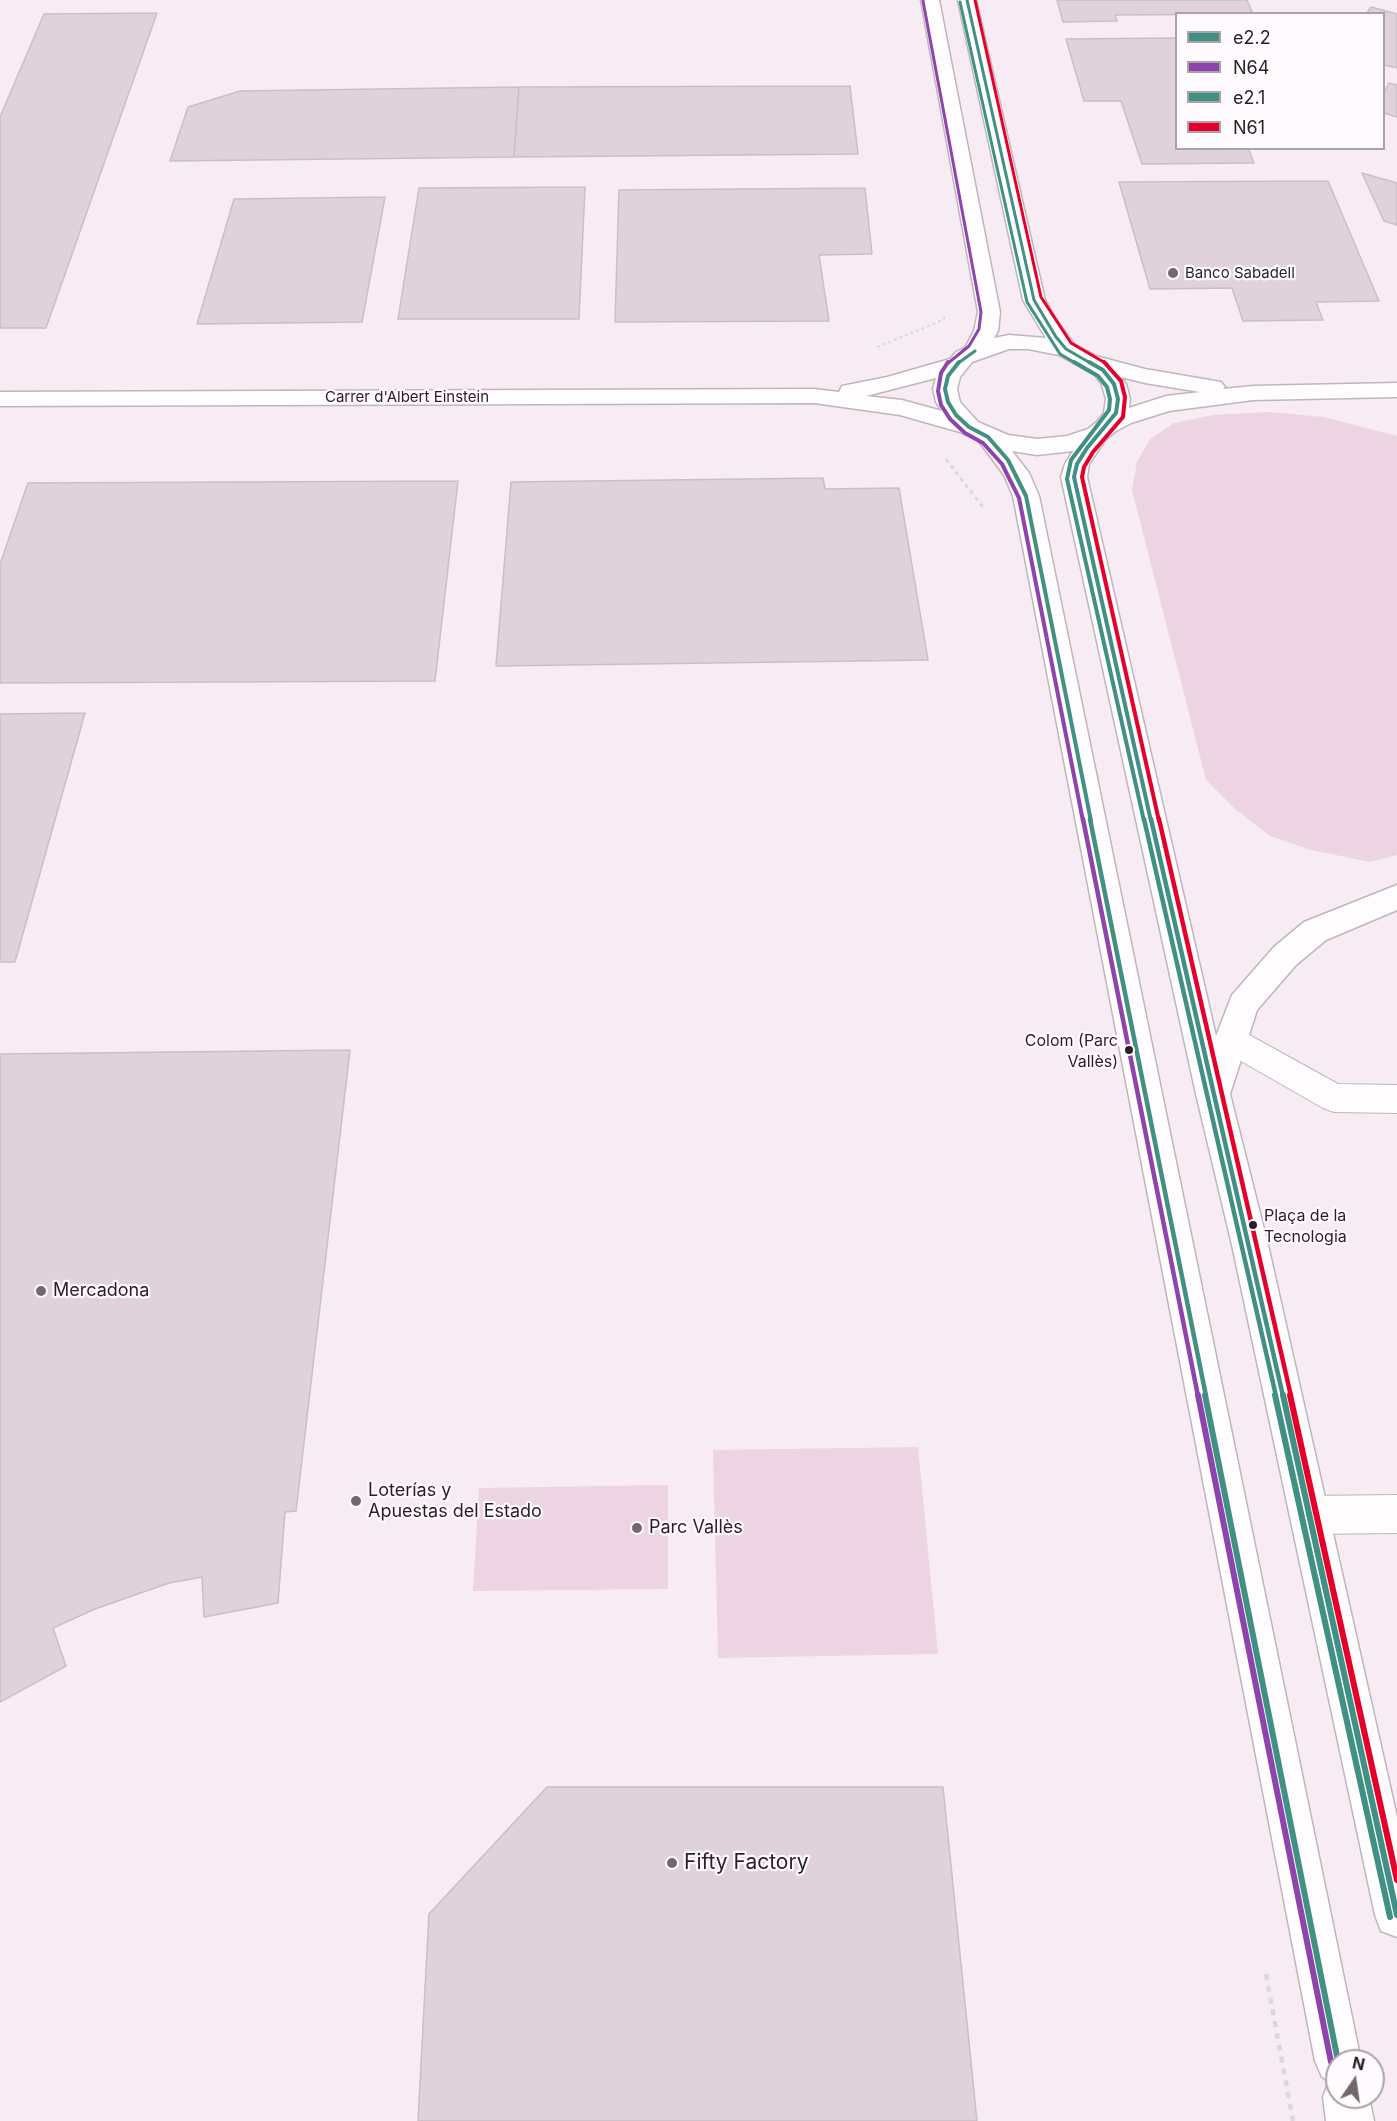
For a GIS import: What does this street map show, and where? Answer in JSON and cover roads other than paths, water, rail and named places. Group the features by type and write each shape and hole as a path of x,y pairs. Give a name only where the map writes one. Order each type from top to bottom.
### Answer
{"street":[{"path":"930,0 989,312 986,331 946,382 948,402 956,415 978,432 1016,473 1026,496 1336,2049"},
{"path":"967,0 1034,300 1046,322 1066,349"},
{"path":"965,358 1009,342 1028,342 1066,349 1094,363 1114,384 1118,399 1116,413 1077,464 1074,477 1213,1094 1250,1245 1397,1915"},
{"name":"Carrer d'Albert Einstein","path":"814,396 890,384 965,358"},
{"path":"1094,363 1186,384 1253,393"},
{"path":"978,432 1020,446 1054,447 1077,442 1122,418 1166,404 1253,393 1316,392 1393,401"},
{"name":"Carrer d'Albert Einstein","path":"0,399 814,396 902,408 978,432"},
{"path":"1213,1094 1243,1004 1285,956 1315,931 1397,897"}],"lane":[{"path":"1231,1040 1334,1098 1397,1099"},
{"path":"1310,1515 1397,1514"}],"place":[{"name":"Banco Sabadell","path":"1173,273"},
{"name":"Colom (Parc Vallès)","path":"1129,1050"},
{"name":"Plaça de la Tecnologia","path":"1253,1225"},
{"name":"Mercadona","path":"41,1291"},
{"name":"Loterías y Apuestas del Estado","path":"356,1501"},
{"name":"Parc Vallès","path":"637,1528"},
{"name":"Fifty Factory","path":"672,1863"}]}
